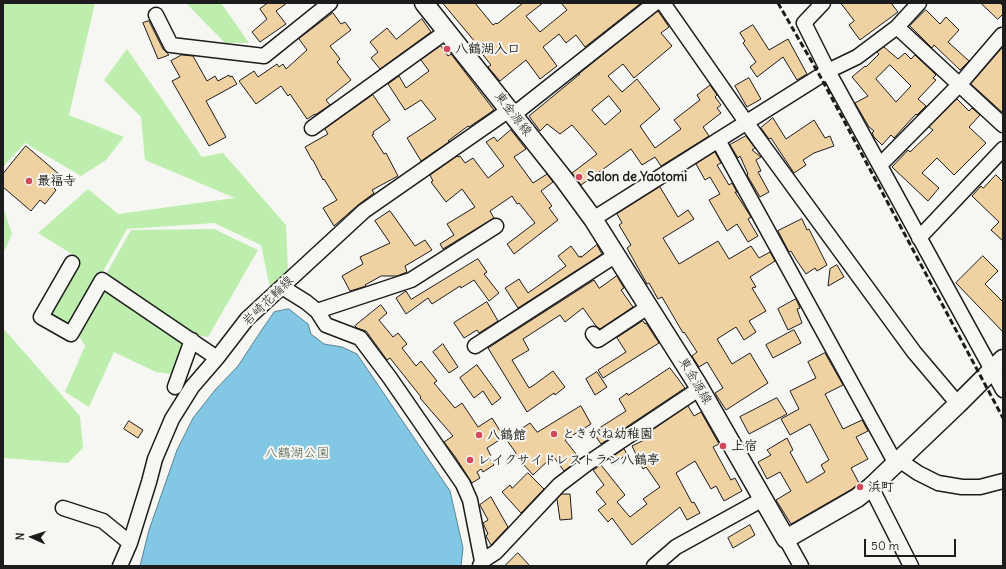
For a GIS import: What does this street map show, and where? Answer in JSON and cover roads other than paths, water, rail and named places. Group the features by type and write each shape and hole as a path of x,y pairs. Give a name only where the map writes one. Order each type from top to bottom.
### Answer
{"main road":[{"name":"東金源線","path":"424,3 563,178 593,219 700,389 786,539"},
{"path":"786,539 857,498 872,487 997,364"}],"street":[{"path":"156,15 171,45 264,56 330,3"},
{"name":"岩崎花輪線","path":"120,566 130,543 155,459 172,419 192,387 217,358 246,319 364,211 511,112 655,3"},
{"path":"663,3 746,122 914,352 958,404"},
{"path":"823,3 804,22 828,71 919,238 997,364 1003,390"},
{"path":"593,219 828,71 857,57 897,26 919,3"},
{"path":"897,26 1003,126"},
{"path":"312,128 447,31"},
{"path":"880,165 960,84 1002,35"},
{"path":"718,140 898,462 938,483 962,487 980,487 1003,481"},
{"path":"919,238 1003,149"},
{"path":"317,311 411,280 496,226"},
{"path":"475,346 616,255"},
{"path":"72,263 40,317 71,334 102,280 217,358"},
{"path":"282,287 306,302 317,311 326,325 360,338 390,378 462,484 470,500 481,563 496,552 559,485 588,463 700,389"},
{"path":"593,334 598,340 648,307"},
{"path":"175,387 192,340"},
{"path":"872,487 911,566"},
{"path":"654,566 676,547 763,499"},
{"path":"63,508 102,520 130,543"},
{"path":"786,539 801,566"}],"water":[{"name":"八鶴湖公園","path":"289,309 308,324 311,334 324,344 342,347 357,354 450,491 463,548 461,566 140,566 149,530 177,450 193,418 215,390 238,366 274,312"}],"railway":[{"path":"778,3 820,76 1003,418"}],"place":[{"name":"八鶴湖入口","path":"447,49"},
{"name":"Salon de Yaotomi","path":"579,177"},
{"name":"最福寺","path":"29,181"},
{"name":"ときがね幼稚園","path":"554,434"},
{"name":"八鶴館","path":"479,435"},
{"name":"上宿","path":"723,446"},
{"name":"レイクサイドレストラン八鶴亭","path":"470,460"},
{"name":"浜町","path":"860,487"}]}
